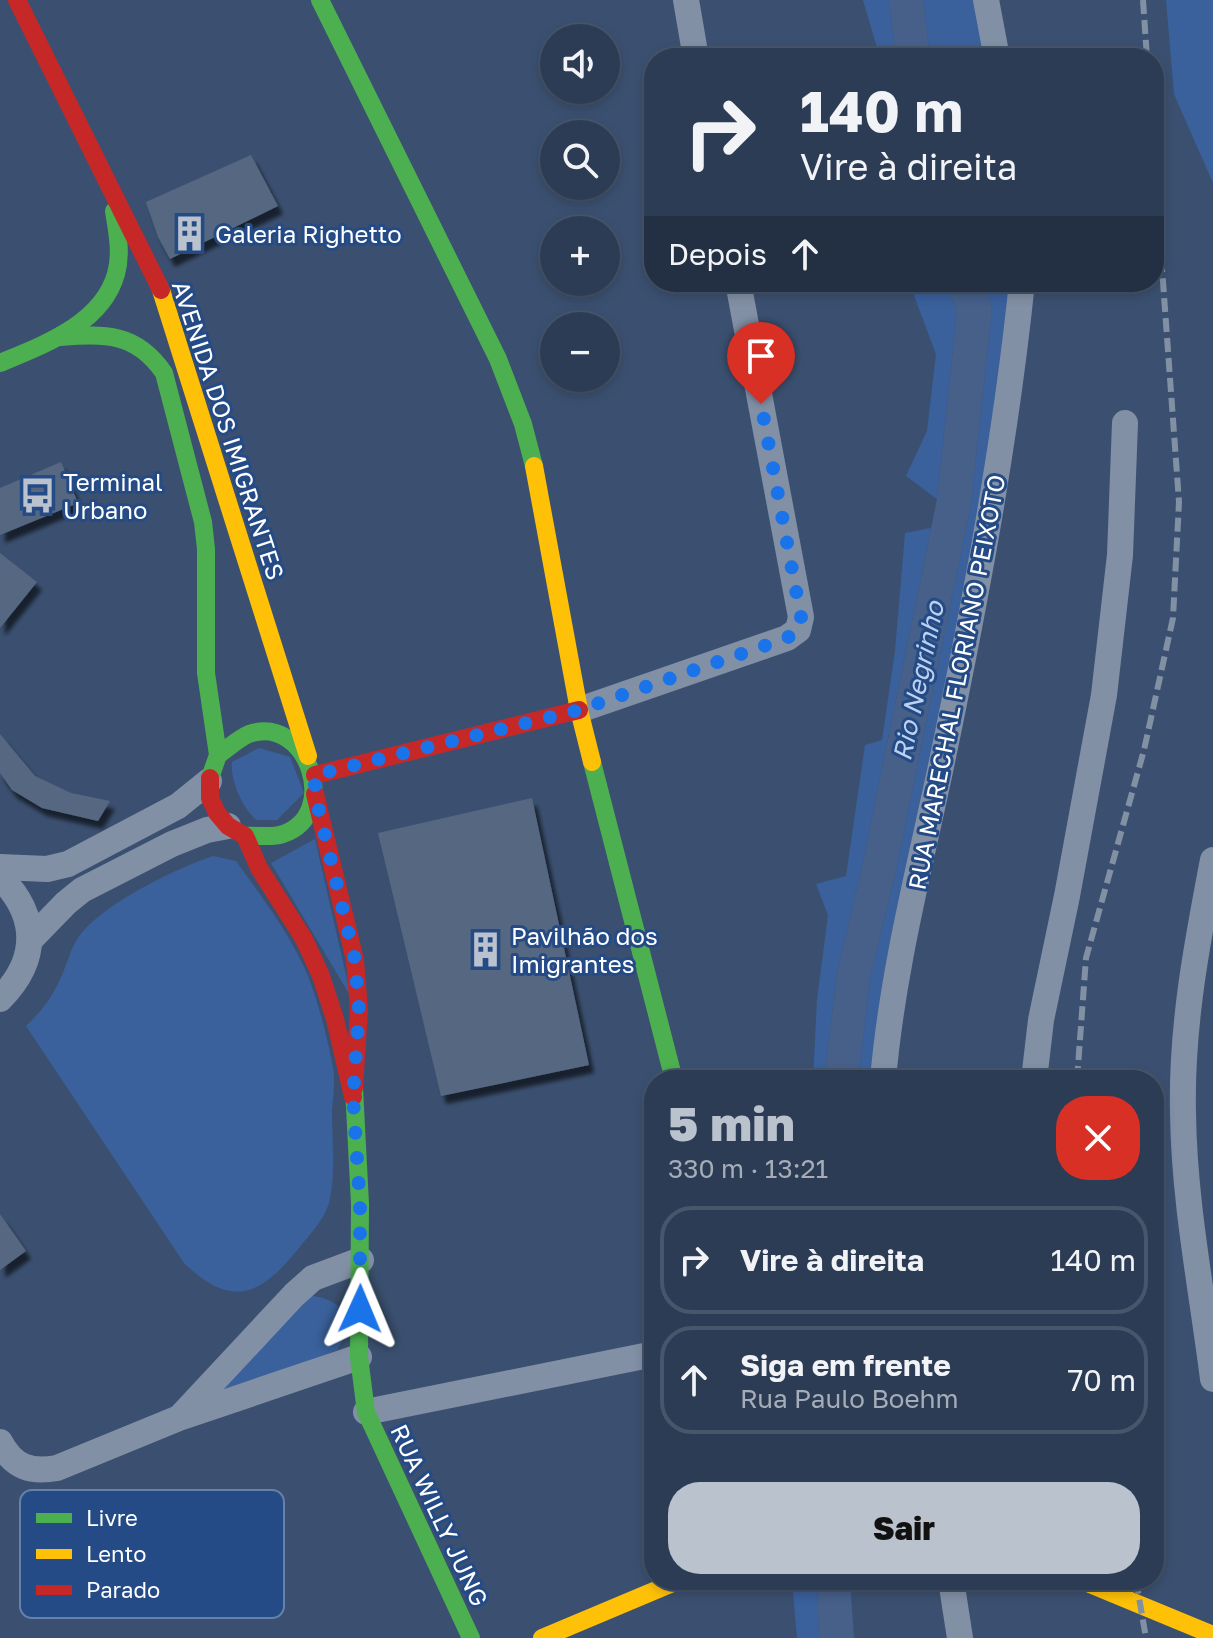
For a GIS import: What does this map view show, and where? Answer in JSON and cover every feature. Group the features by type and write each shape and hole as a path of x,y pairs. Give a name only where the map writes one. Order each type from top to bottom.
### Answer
{"main road":[{"name":"AVENIDA DOS IMIGRANTES","path":"17,0 167,305 308,756"},
{"path":"320,0 512,392 534,465 579,710 671,1070"},
{"path":"0,363 60,337 93,313 112,287 120,252 111,194"},
{"name":"AVENIDA DOS IMIGRANTES","path":"60,337 96,335 121,338 140,345 155,357 164,373 203,522 206,549 206,673 218,755 209,781"},
{"path":"315,785 579,710"},
{"path":"218,755 233,740 252,732 274,733 293,741 308,756 355,960 359,1010 353,1097 361,1260 359,1357 366,1412"},
{"path":"209,781 214,806 237,831 304,939 321,976 335,1019 353,1097"},
{"path":"237,831 264,838 282,835 298,826 309,811 315,785"},
{"name":"RUA WILLY JUNG","path":"366,1412 471,1638"},
{"path":"542,1638 656,1590"},
{"path":"1106,1590 1213,1635"}],"street":[{"path":"686,0 694,48"},
{"path":"986,0 995,48"},
{"path":"579,710 787,638 798,630 801,617 740,292"},
{"name":"RUA MARECHAL FLORIANO PEIXOTO","path":"884,1070 895,977 998,475 1021,292"},
{"path":"1035,1070 1041,1020 1104,695 1120,555 1125,423"},
{"path":"0,867 47,869 68,864 178,806 209,781"},
{"path":"30,940 82,890 172,844 207,830 237,831"},
{"path":"1213,860 1189,1002 1183,1063 1191,1206 1213,1379"},
{"path":"0,877 17,895 27,917 30,940 26,963 15,984 0,999"},
{"path":"179,1418 313,1278 361,1260"},
{"path":"366,1412 644,1356"},
{"path":"0,1442 7,1456 22,1467 40,1472 57,1468 179,1418 359,1357"},
{"path":"953,1590 960,1638"}],"shaded area":[{"path":"863,0 889,0 895,48 877,48"},
{"path":"923,0 986,0 995,48 929,48"},
{"path":"1166,0 1213,0 1213,183 1174,94"},
{"path":"913,292 949,292 957,312 937,499 906,476 927,431 936,354"},
{"path":"987,292 1020,292 885,1070 859,1070 870,979 895,874 971,504 992,307"},
{"path":"931,528 862,867 837,973 825,1070 814,1070 817,1000 828,915 816,884 846,876 865,745 882,740 895,651 905,533"},
{"path":"259,748 290,757 304,793 277,820 256,820 242,801 233,777 232,762"},
{"path":"315,839 351,997 271,863"},
{"path":"213,856 236,861 298,955 317,1002 334,1075 332,1180 327,1209 285,1264 259,1286 246,1291 217,1287 184,1263 26,1026 53,993 74,944 86,928 138,890"},
{"path":"312,1296 332,1302 344,1314 346,1330 337,1350 211,1399 298,1302"},
{"path":"793,1590 817,1590 819,1638 797,1638"}],"water":[{"path":"889,0 923,0 929,48 895,48"},
{"name":"Rio Negrinho","path":"949,292 987,292 992,307 971,504 895,874 870,979 859,1070 825,1070 837,973 862,867 937,499 957,312"},
{"path":"817,1590 851,1590 854,1638 819,1638"}],"building":[{"name":"Galeria Righetto","path":"251,155 278,206 170,259 158,237 146,202"},
{"name":"Terminal Urbano","path":"61,462 78,503 0,535 0,488"},
{"name":"Terminal Urbano","path":"0,553 37,582 0,628"},
{"path":"0,734 35,776 71,793 110,801 98,821 42,808 12,790 0,773"},
{"name":"Pavilhão dos Imigrantes","path":"532,798 589,1065 441,1096 378,833"},
{"path":"0,1214 26,1251 0,1270"}],"railway":[{"path":"1143,0 1146,48"},
{"path":"1078,1070 1086,958 1144,750 1173,618 1179,502 1164,292"},
{"path":"1138,1590 1146,1638"}],"traffic: fast":[{"path":"320,0 498,359 523,424 534,466"},
{"path":"0,363 52,340 98,306 109,291 118,266 114,211"},
{"path":"60,337 118,338 142,350 164,373 203,522 206,549 206,673 218,755 210,778"},
{"path":"218,755 249,734 270,732 287,739 301,752 310,769 313,789 310,808 301,823 279,835 245,836"},
{"path":"592,762 671,1070"},
{"path":"354,1088 360,1204 359,1357 366,1412 471,1638"}],"traffic: slow":[{"path":"161,290 308,756"},
{"path":"534,466 579,710 592,762"},
{"path":"542,1638 656,1590"},
{"path":"1104,1590 1213,1635"}],"traffic: jam":[{"path":"17,0 161,290"},
{"path":"315,775 579,710"},
{"path":"210,778 210,798 217,813 228,826 245,836 259,868 304,939 321,976 335,1019 353,1097"},
{"path":"315,794 355,960 359,1010 354,1088"}],"place":[{"name":"Galeria Righetto","path":"189,233"},
{"name":"Terminal Urbano","path":"37,495"},
{"name":"Pavilhão dos Imigrantes","path":"485,949"}],"route":[{"path":"360,1309 360,1204 353,1097 359,1010 355,960 315,794 315,775 579,710 787,638 798,630 801,617 761,404"}]}
